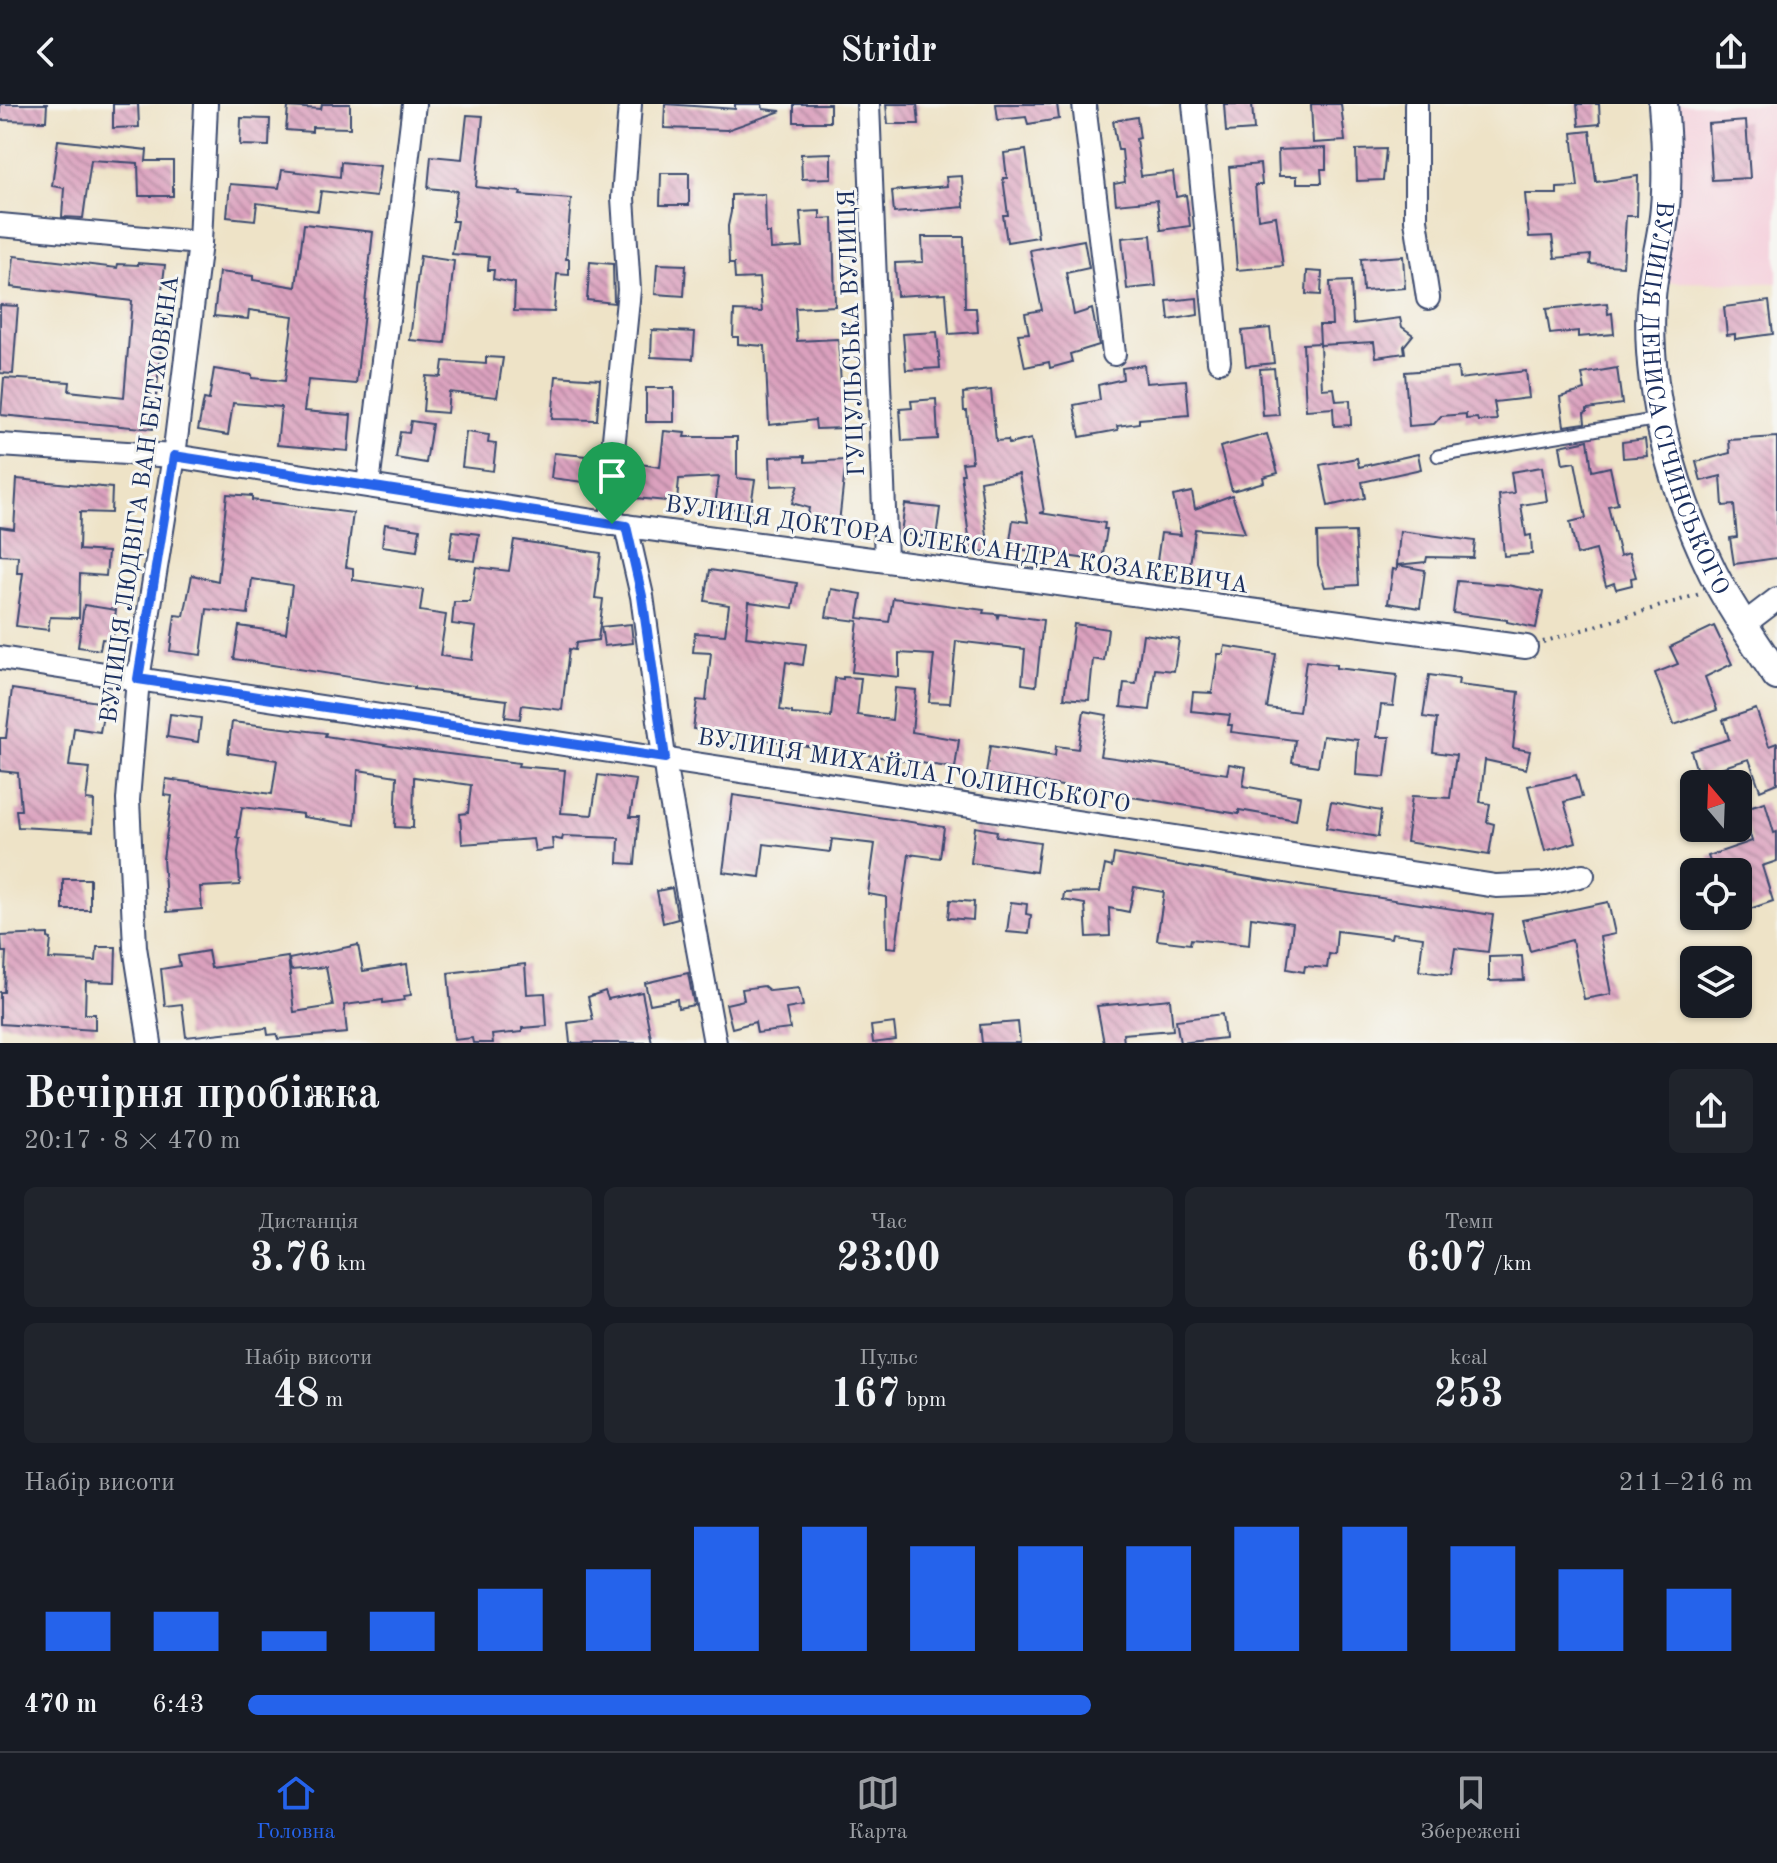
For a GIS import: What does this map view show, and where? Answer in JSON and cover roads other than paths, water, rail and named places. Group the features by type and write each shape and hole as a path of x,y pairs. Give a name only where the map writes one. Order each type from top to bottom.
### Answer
{"street":[{"name":"ВУЛИЦЯ ЛЮДВІГА ВАН БЕТХОВЕНА","path":"150,1043 135,947 128,800 138,679 174,456 200,243 206,104"},
{"path":"368,485 414,104"},
{"path":"630,104 623,198 629,290 613,449 619,525 642,596 665,758 715,1043"},
{"name":"ГУЦУЛЬСЬКА ВУЛИЦЯ","path":"868,104 886,560"},
{"path":"1084,104 1114,354"},
{"path":"1194,104 1219,361"},
{"path":"1416,104 1416,220 1428,298"},
{"name":"ВУЛИЦЯ ДЕНИСА СІЧИНСЬКОГО","path":"1663,104 1667,180 1651,295 1650,332 1663,434 1687,512 1721,588 1777,676"},
{"path":"0,225 200,243"},
{"name":"ВУЛИЦЯ ДОКТОРА ОЛЕКСАНДРА КОЗАКЕВИЧА","path":"0,445 174,456 619,525 1526,647"},
{"path":"1743,625 1777,599"},
{"name":"ВУЛИЦЯ МИХАЙЛА ГОЛИНСЬКОГО","path":"0,658 1496,886 1545,884 1583,875"}],"lane":[{"path":"1438,456 1661,419"}]}
